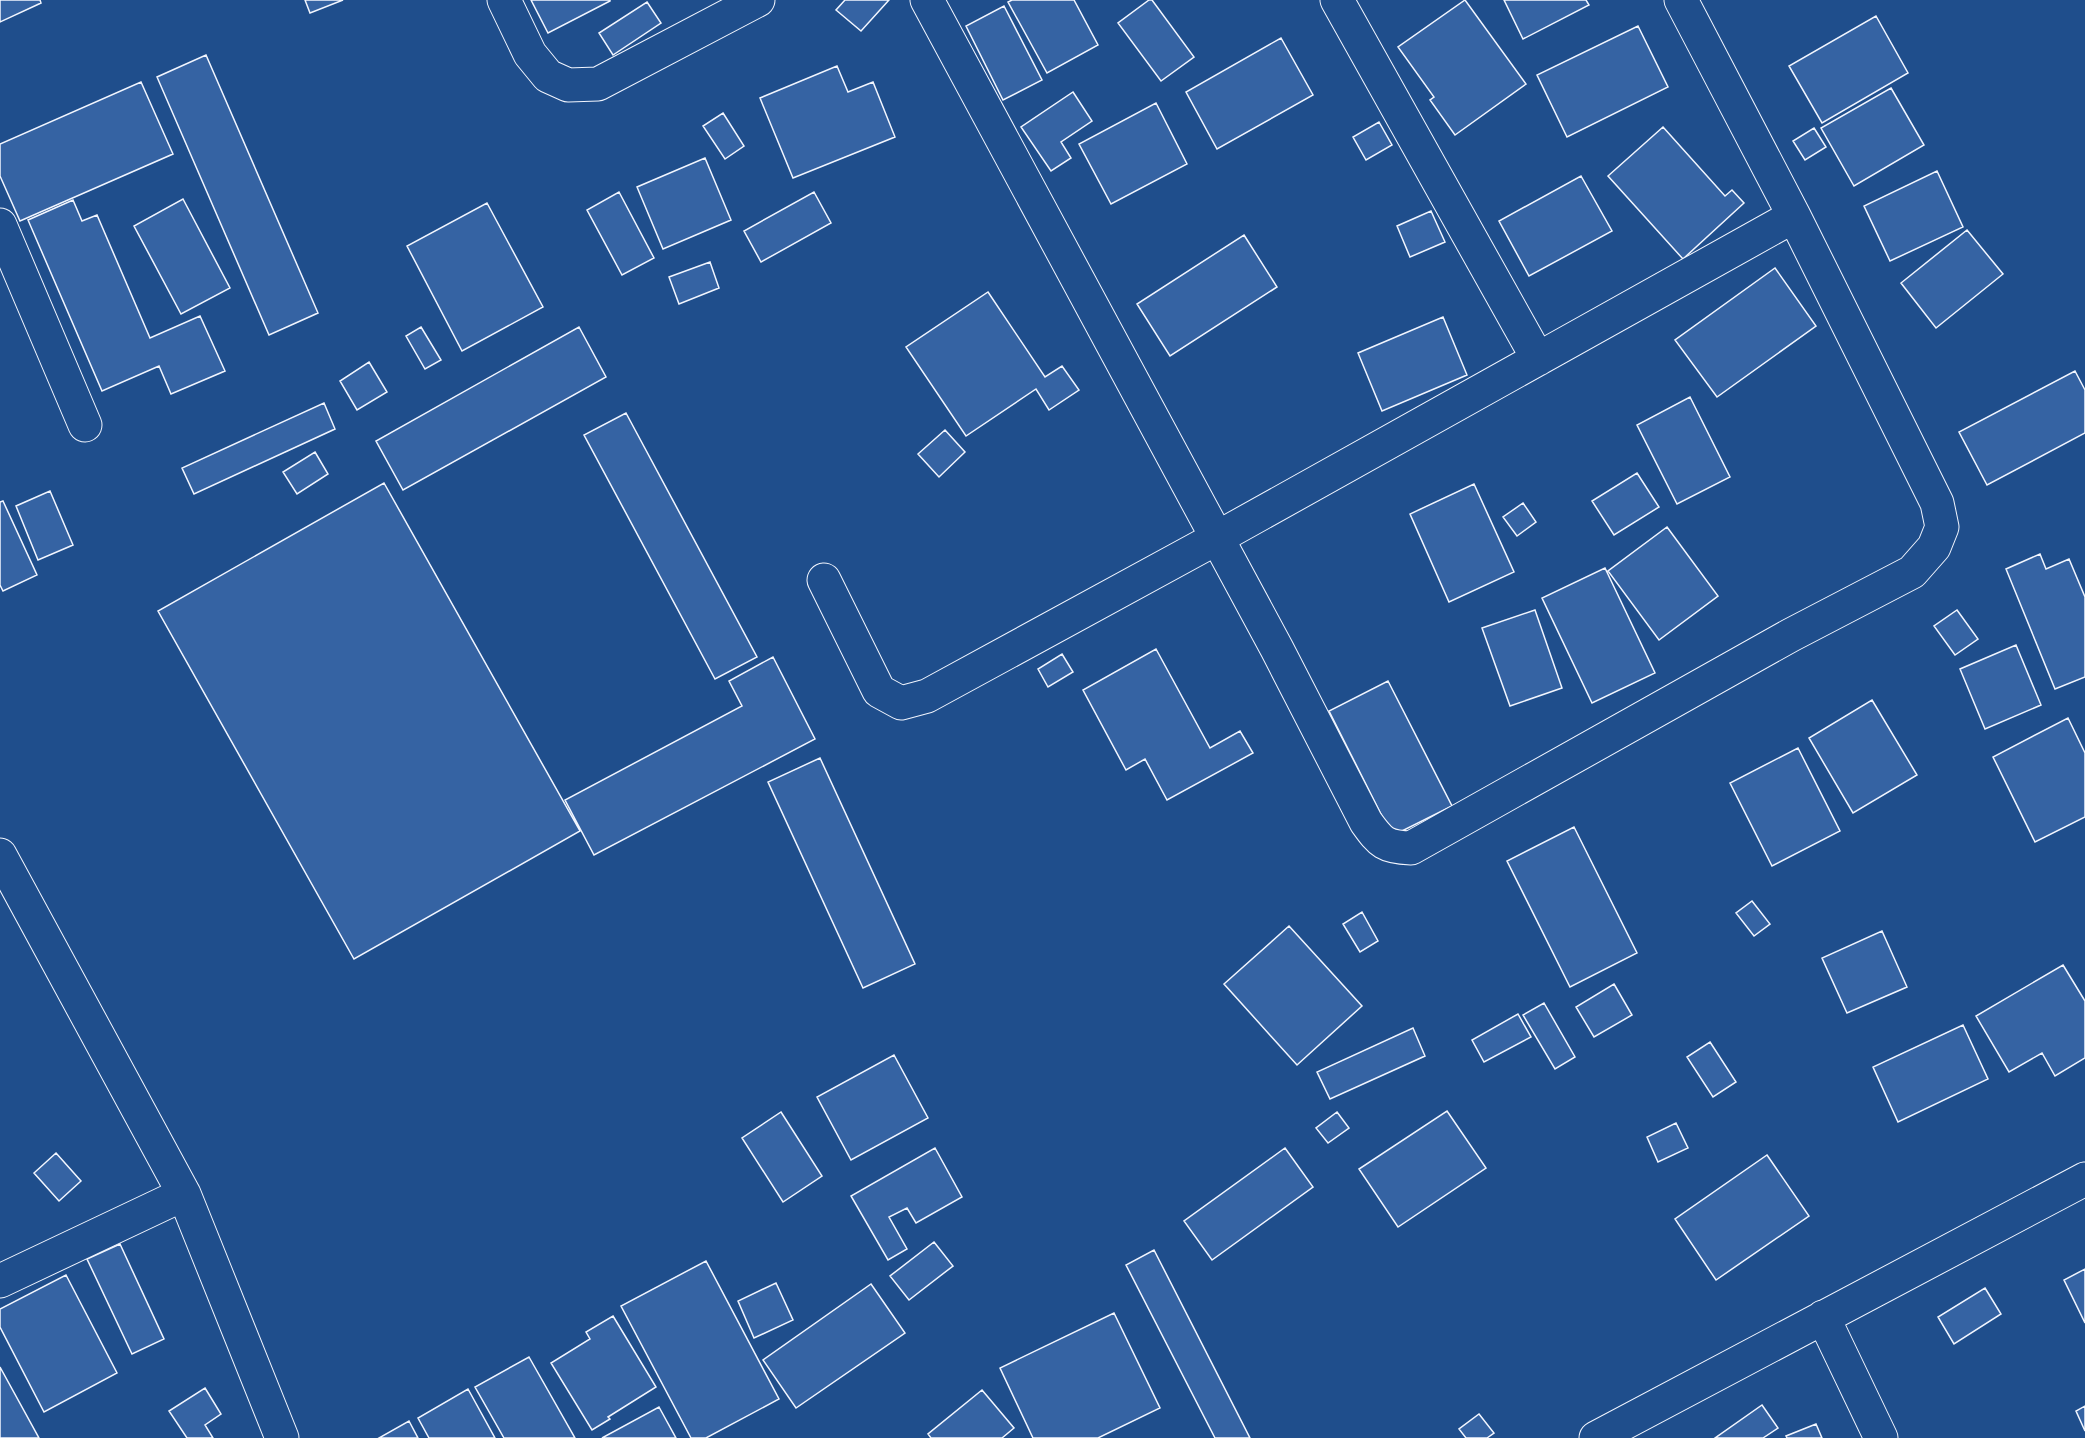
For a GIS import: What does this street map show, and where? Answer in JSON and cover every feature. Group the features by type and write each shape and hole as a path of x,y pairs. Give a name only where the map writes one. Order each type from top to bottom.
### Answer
{"street":[{"path":"504,0 530,54 548,76 568,85 598,84 758,0"},
{"path":"927,0 1277,649 1366,822 1379,840 1392,847 1411,848 1791,635 1912,572 1934,547 1942,527 1936,503 1794,216 1681,0"},
{"path":"1337,0 1538,359"},
{"path":"824,580 879,692 901,703 927,696 1217,538 1794,216"},
{"path":"0,225 85,425"},
{"path":"0,855 184,1194 282,1438"},
{"path":"1596,1438 2085,1179"},
{"path":"0,1281 184,1194"},
{"path":"1823,1317 1881,1438"}],"building":[{"path":"0,0 40,0 41,3 0,22"},
{"path":"305,0 343,0 310,13"},
{"path":"531,0 610,0 610,1 548,33"},
{"path":"845,0 889,0 861,31 836,10"},
{"path":"1012,0 1074,0 1098,45 1047,73 1008,2"},
{"path":"1152,0 1194,57 1161,81 1118,23"},
{"path":"1465,0 1526,84 1455,135 1430,100 1434,97 1398,47"},
{"path":"1504,0 1586,0 1589,5 1523,39"},
{"path":"647,2 661,23 613,55 599,33"},
{"path":"1004,6 1042,80 1003,100 966,26"},
{"path":"1876,16 1908,73 1822,123 1789,66"},
{"path":"1638,26 1668,87 1567,137 1537,75"},
{"path":"1281,38 1313,95 1217,149 1186,92"},
{"path":"206,55 318,313 269,335 157,77"},
{"path":"837,66 848,92 873,82 895,137 793,178 760,98"},
{"path":"141,82 173,154 20,221 0,176 0,144"},
{"path":"1891,88 1924,145 1854,186 1821,128"},
{"path":"1073,92 1092,121 1061,142 1071,158 1051,171 1021,127"},
{"path":"1156,103 1187,164 1111,204 1079,144"},
{"path":"723,113 744,146 725,159 703,126"},
{"path":"1379,122 1392,145 1366,160 1353,137"},
{"path":"1663,127 1725,196 1732,190 1744,203 1683,259 1608,176"},
{"path":"1814,128 1826,147 1805,160 1793,141"},
{"path":"705,158 731,220 663,249 637,187"},
{"path":"1937,171 1963,227 1890,261 1864,206"},
{"path":"1581,176 1612,231 1529,276 1499,221"},
{"path":"619,192 654,258 622,275 587,210"},
{"path":"814,192 831,223 761,262 744,231"},
{"path":"183,199 230,288 181,314 134,226"},
{"path":"73,200 82,221 97,215 150,338 200,316 225,371 171,394 159,366 102,391 28,220"},
{"path":"487,203 543,307 462,351 407,246"},
{"path":"1431,211 1445,242 1410,257 1397,226"},
{"path":"1967,230 2003,274 1936,328 1901,283"},
{"path":"1244,235 1277,287 1170,356 1137,304"},
{"path":"710,262 719,288 679,304 669,277"},
{"path":"1775,268 1816,326 1717,397 1675,340"},
{"path":"988,292 1045,377 1062,366 1079,390 1049,410 1036,389 966,436 906,347"},
{"path":"1443,317 1467,375 1382,411 1358,353"},
{"path":"421,327 441,360 425,369 406,336"},
{"path":"579,327 606,377 403,490 376,441"},
{"path":"369,362 387,392 357,410 340,381"},
{"path":"2075,371 2085,390 2085,433 1987,485 1959,432"},
{"path":"1690,397 1730,477 1677,504 1637,425"},
{"path":"324,403 335,429 194,494 182,468"},
{"path":"626,413 757,657 715,679 584,435"},
{"path":"945,430 965,452 939,477 918,454"},
{"path":"315,452 328,474 297,494 283,472"},
{"path":"1637,473 1659,507 1614,535 1592,501"},
{"path":"384,483 580,831 354,959 158,611"},
{"path":"1474,484 1514,572 1449,602 1410,514"},
{"path":"50,491 73,545 38,560 16,506"},
{"path":"3,501 37,575 3,591 0,585 0,502"},
{"path":"1523,503 1536,522 1517,536 1503,517"},
{"path":"1667,527 1718,596 1659,640 1608,571"},
{"path":"2040,554 2046,569 2069,559 2085,597 2085,677 2055,689 2006,569"},
{"path":"1605,568 1655,673 1592,703 1542,598"},
{"path":"1535,610 1562,688 1510,706 1482,628"},
{"path":"1957,610 1978,639 1955,655 1934,626"},
{"path":"2016,645 2041,705 1985,729 1960,669"},
{"path":"1156,649 1210,748 1240,731 1253,753 1167,800 1145,759 1126,770 1083,690"},
{"path":"1062,654 1073,672 1048,687 1038,669"},
{"path":"773,657 815,739 594,855 565,800 742,706 729,681"},
{"path":"1388,681 1452,806 1392,836 1329,711"},
{"path":"1872,700 1917,775 1853,813 1809,738"},
{"path":"2068,718 2085,753 2085,817 2035,842 1993,757"},
{"path":"1798,748 1840,831 1772,866 1730,783"},
{"path":"820,758 915,964 863,988 768,782"},
{"path":"1574,827 1637,953 1570,987 1507,861"},
{"path":"1752,901 1770,924 1754,936 1736,913"},
{"path":"1362,912 1378,941 1360,952 1343,924"},
{"path":"1289,926 1362,1006 1297,1065 1224,984"},
{"path":"1882,931 1907,987 1847,1013 1822,958"},
{"path":"2063,965 2085,1001 2085,1058 2055,1076 2042,1053 2009,1072 1976,1016"},
{"path":"1614,984 1632,1015 1594,1037 1576,1007"},
{"path":"1544,1003 1575,1057 1555,1069 1523,1015"},
{"path":"1518,1014 1531,1037 1484,1062 1472,1040"},
{"path":"1963,1025 1988,1079 1898,1122 1873,1067"},
{"path":"1413,1028 1425,1056 1330,1099 1317,1072"},
{"path":"1710,1042 1736,1082 1713,1097 1687,1057"},
{"path":"894,1055 928,1118 851,1160 817,1097"},
{"path":"1447,1111 1486,1168 1398,1227 1359,1169"},
{"path":"781,1112 822,1176 783,1202 742,1138"},
{"path":"1337,1112 1349,1128 1328,1143 1316,1128"},
{"path":"1676,1123 1688,1148 1658,1162 1647,1137"},
{"path":"935,1148 962,1197 916,1223 907,1208 889,1217 907,1249 888,1260 851,1196"},
{"path":"1285,1148 1313,1187 1212,1260 1184,1221"},
{"path":"56,1153 81,1181 59,1201 34,1173"},
{"path":"1767,1155 1809,1216 1716,1280 1675,1219"},
{"path":"934,1242 953,1266 909,1300 890,1276"},
{"path":"120,1244 164,1339 132,1354 87,1259"},
{"path":"1154,1250 1250,1438 1215,1438 1126,1265"},
{"path":"706,1261 779,1399 706,1438 691,1438 621,1306"},
{"path":"2085,1269 2085,1323 2064,1280"},
{"path":"66,1275 117,1373 44,1412 0,1327 0,1309"},
{"path":"776,1283 793,1320 754,1338 738,1301"},
{"path":"871,1284 905,1333 796,1408 763,1360"},
{"path":"1985,1288 2001,1314 1954,1344 1938,1317"},
{"path":"1114,1313 1160,1408 1098,1438 1033,1438 1000,1368"},
{"path":"613,1316 656,1387 608,1417 610,1419 592,1430 551,1363 590,1339 586,1332"},
{"path":"529,1357 575,1438 504,1438 475,1387"},
{"path":"0,1367 39,1438 0,1438"},
{"path":"205,1388 221,1414 205,1425 213,1438 187,1438 169,1411"},
{"path":"468,1389 495,1438 429,1438 418,1418"},
{"path":"982,1390 1014,1428 1002,1438 931,1438 928,1434"},
{"path":"1762,1405 1778,1428 1763,1438 1715,1438"},
{"path":"2085,1406 2085,1431 2076,1411"},
{"path":"659,1407 676,1438 602,1438"},
{"path":"1479,1414 1494,1433 1487,1438 1466,1438 1459,1429"},
{"path":"409,1421 418,1438 379,1438"},
{"path":"1816,1424 1822,1438 1787,1438 1786,1436"}]}
